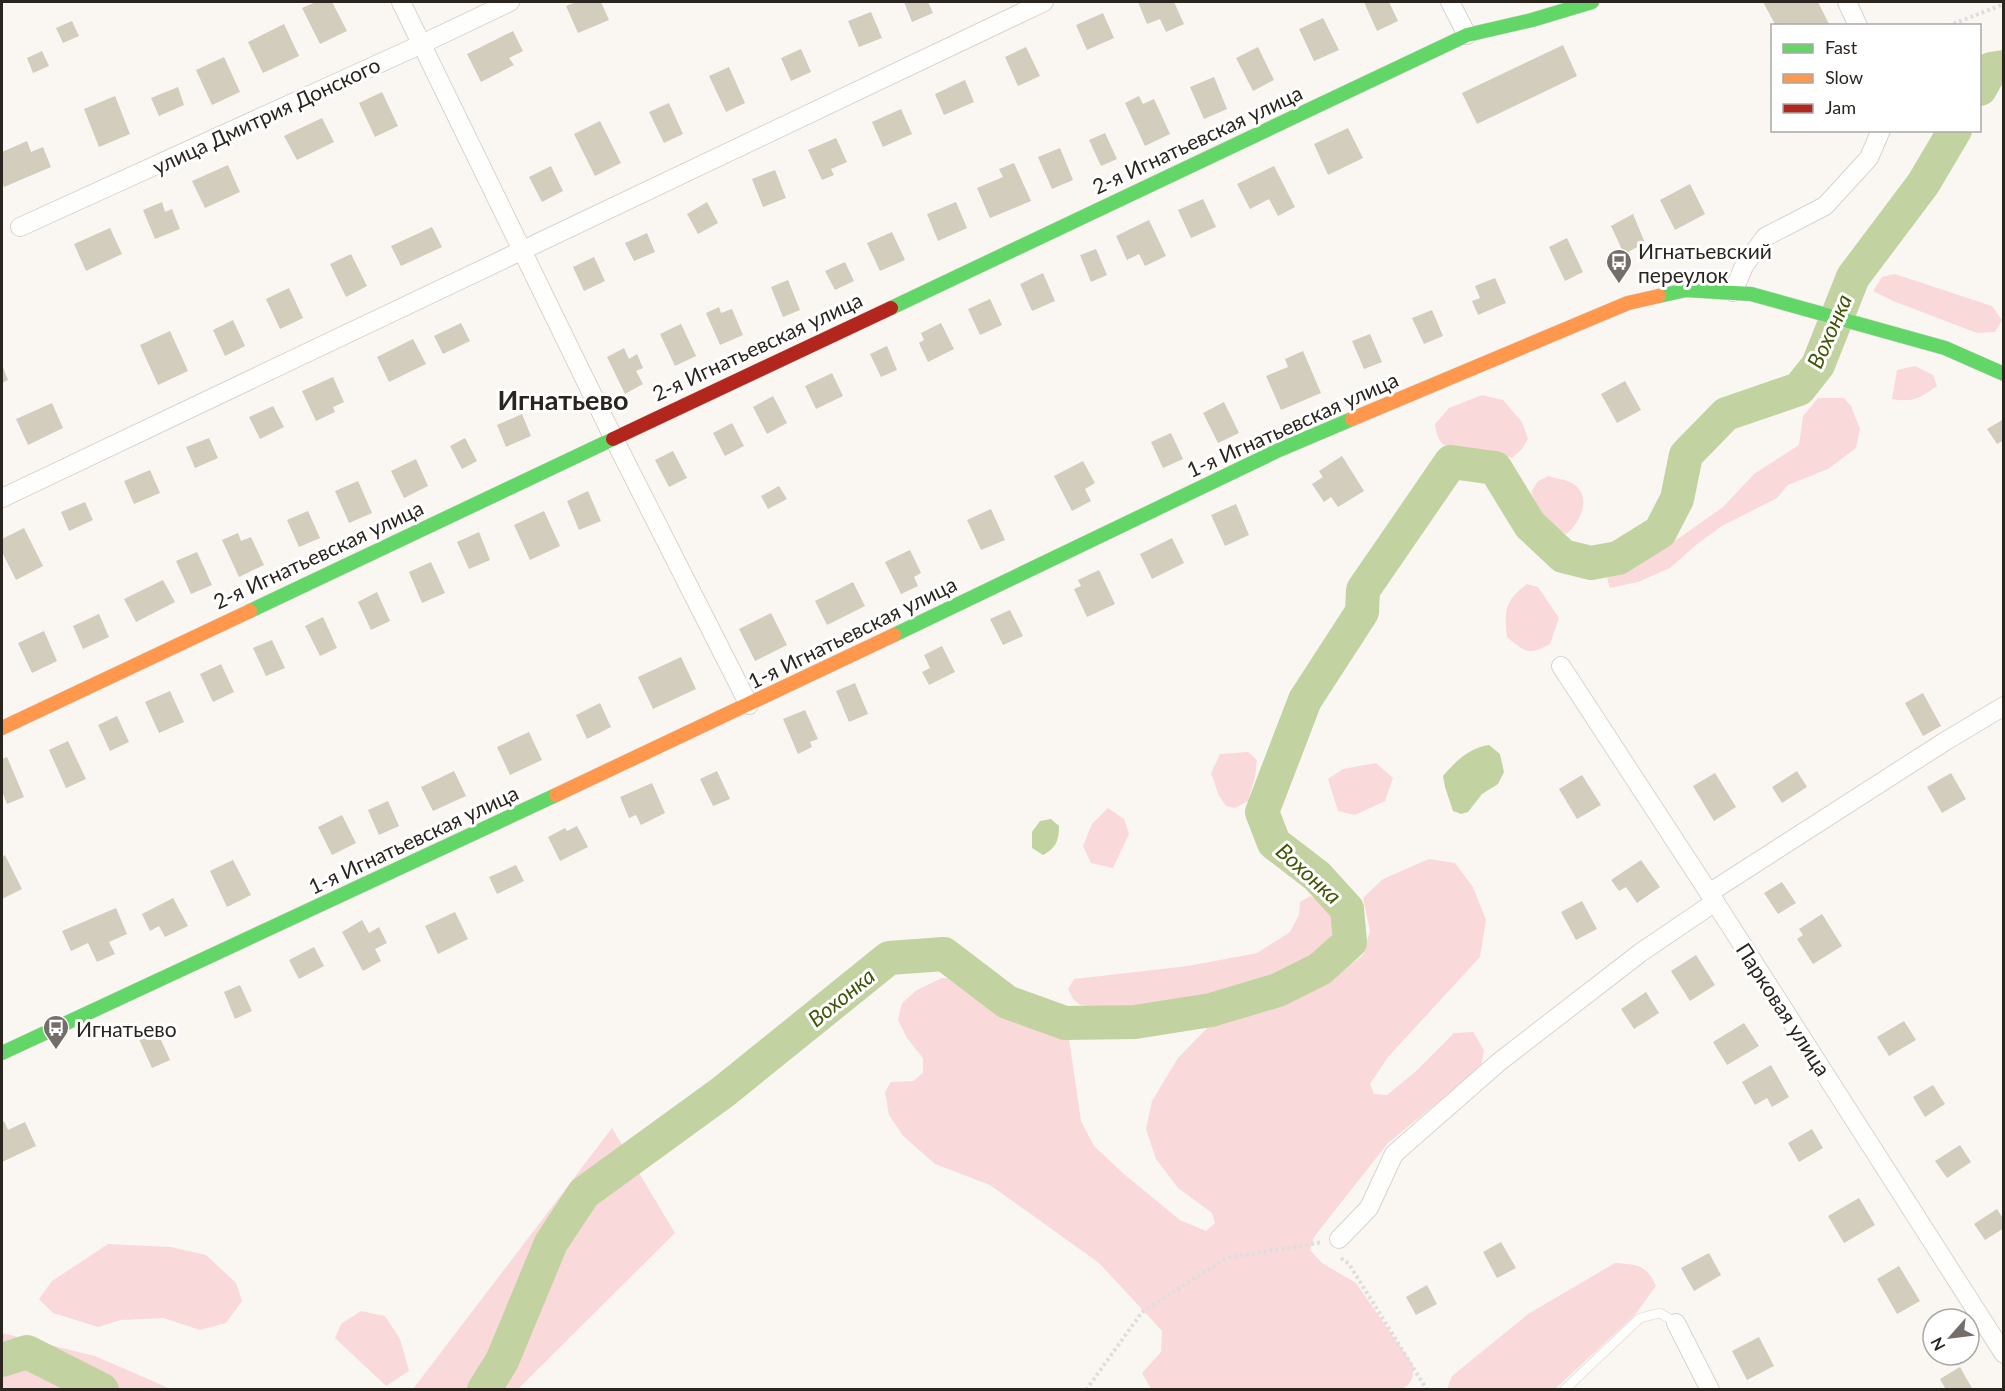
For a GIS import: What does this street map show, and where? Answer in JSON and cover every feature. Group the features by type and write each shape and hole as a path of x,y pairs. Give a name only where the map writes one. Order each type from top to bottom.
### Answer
{"street":[{"path":"401,2 613,438 749,705"},
{"name":"улица Дмитрия Донского","path":"20,227 510,2"},
{"path":"2,498 1044,2"},
{"path":"1450,2 1467,35"},
{"name":"2-я Игнатьевская улица","path":"2,728 1467,35 1533,20 1592,2"},
{"path":"1847,2 1857,24"},
{"path":"1742,293 1744,266 1766,237 1825,206 1869,158 1880,132"},
{"name":"1-я Игнатьевская улица","path":"2,1053 749,705 1279,450 1628,303 1686,290 1742,293 1946,348 2004,374"},
{"name":"Парковая улица","path":"1562,666 2004,1354"},
{"path":"1334,1247 1369,1208 1394,1154 1499,1062 1712,897 1944,742 2004,706"},
{"path":"1676,1323 1710,1389"}],"lane":[{"path":"1563,1389 1640,1318 1660,1313 1676,1323"}],"path":[{"path":"1953,24 2004,4"},
{"path":"1321,1242 1334,1247"},
{"path":"1086,1389 1142,1312 1227,1258 1321,1242 1334,1247 1349,1264 1427,1389"}],"shaded area":[{"path":"1895,274 1992,306 2002,320 1995,332 1977,333 1873,291 1882,277"},
{"path":"1915,366 1933,375 1937,386 1916,398 1892,399 1897,370"},
{"path":"1482,395 1503,400 1522,422 1528,439 1522,449 1512,458 1489,452 1454,450 1441,442 1437,435 1435,424 1449,408"},
{"path":"1818,398 1844,398 1851,406 1860,429 1856,448 1828,469 1788,485 1777,498 1722,526 1670,568 1638,582 1610,588 1607,578 1679,538 1723,507 1754,474 1799,445 1803,416"},
{"path":"1549,476 1572,483 1582,494 1580,516 1566,534 1545,516 1531,492 1538,481"},
{"path":"1527,584 1538,587 1559,618 1550,644 1532,651 1523,649 1507,637 1506,628 1506,613 1510,601"},
{"path":"1489,745 1500,754 1504,772 1498,784 1482,794 1468,812 1461,814 1453,811 1443,776 1463,756"},
{"path":"1248,752 1257,760 1248,801 1235,808 1226,806 1219,796 1211,773 1220,754"},
{"path":"1376,763 1393,778 1385,801 1355,815 1338,811 1328,779 1343,769"},
{"path":"1108,808 1124,819 1129,834 1113,868 1091,863 1083,846 1092,824"},
{"path":"1051,819 1059,826 1058,835 1054,846 1043,855 1032,848 1032,832 1040,821"},
{"path":"1429,859 1455,863 1473,887 1486,920 1480,957 1388,1057 1370,1084 1374,1094 1387,1095 1415,1072 1454,1033 1473,1032 1484,1050 1481,1067 1388,1143 1314,1237 1310,1250 1322,1263 1356,1283 1413,1365 1412,1380 1402,1389 1151,1389 1142,1373 1161,1352 1162,1331 1099,1263 990,1185 935,1164 903,1136 889,1115 885,1092 891,1082 913,1081 923,1073 923,1058 907,1038 898,1020 902,1003 917,990 942,978 961,979 1023,1024 1068,1032 1081,1121 1094,1146 1180,1220 1206,1231 1215,1223 1212,1213 1178,1188 1156,1159 1146,1129 1152,1101 1178,1058 1208,1027 1332,980 1363,955 1370,931 1363,898 1383,879"},
{"path":"1310,896 1323,902 1334,911 1334,932 1317,954 1281,975 1203,999 1107,1008 1080,1005 1073,999 1068,989 1074,979 1188,966 1257,953 1290,932 1299,915 1300,902"},
{"path":"612,1128 675,1233 518,1389 413,1389"},
{"path":"108,1244 171,1247 206,1255 236,1283 242,1301 226,1323 200,1330 164,1318 121,1320 98,1327 53,1313 39,1299 52,1281"},
{"path":"1615,1263 1640,1267 1649,1274 1656,1286 1634,1316 1555,1389 1447,1389 1452,1376 1528,1314"},
{"path":"361,1311 385,1316 400,1339 409,1371 386,1386 335,1338 341,1324"},
{"path":"2,1333 95,1356 171,1389 2,1389"}],"building":[{"path":"316,2 332,2 347,31 320,44 302,8"},
{"path":"576,2 601,2 609,20 578,33 566,6"},
{"path":"904,2 928,2 933,13 912,22"},
{"path":"1138,2 1174,2 1184,24 1166,32 1160,19 1147,24"},
{"path":"1364,2 1389,2 1398,21 1377,31"},
{"path":"1763,2 1818,2 1829,24 1775,24"},
{"path":"871,12 882,38 859,47 848,21"},
{"path":"1103,13 1114,38 1087,50 1076,25"},
{"path":"1323,18 1339,50 1314,61 1299,29"},
{"path":"72,21 79,36 63,43 56,28"},
{"path":"284,24 299,56 263,73 248,42"},
{"path":"513,31 523,51 509,58 514,65 481,82 467,54"},
{"path":"1563,45 1577,76 1477,124 1462,93"},
{"path":"1026,47 1040,76 1018,86 1005,57"},
{"path":"1258,47 1274,80 1253,91 1236,58"},
{"path":"801,49 811,72 791,81 781,58"},
{"path":"42,51 49,66 33,73 27,58"},
{"path":"224,57 240,92 212,105 196,70"},
{"path":"729,67 745,103 726,112 709,76"},
{"path":"1214,77 1227,109 1204,119 1190,87"},
{"path":"965,80 974,102 944,115 935,94"},
{"path":"178,87 184,105 159,116 151,98"},
{"path":"382,92 398,126 375,137 359,103"},
{"path":"115,96 130,134 99,147 84,109"},
{"path":"1139,96 1143,104 1154,99 1170,134 1145,146 1125,103"},
{"path":"669,103 683,134 664,143 649,112"},
{"path":"901,109 912,134 883,147 872,122"},
{"path":"322,118 334,142 297,160 284,136"},
{"path":"600,121 621,163 595,176 574,134"},
{"path":"1348,128 1363,158 1328,175 1314,144"},
{"path":"1105,133 1117,159 1101,166 1089,140"},
{"path":"836,138 847,162 831,169 834,175 822,180 808,150"},
{"path":"27,141 31,152 43,147 51,167 4,187 2,152"},
{"path":"1060,148 1073,180 1052,189 1038,157"},
{"path":"1014,163 1031,201 990,218 977,188 1003,177 999,169"},
{"path":"228,165 240,192 205,208 192,181"},
{"path":"551,166 563,191 542,202 529,177"},
{"path":"1274,166 1295,207 1278,216 1269,199 1250,209 1237,184"},
{"path":"775,170 786,198 763,207 752,179"},
{"path":"1690,184 1705,214 1675,230 1660,200"},
{"path":"1203,199 1216,227 1191,238 1178,210"},
{"path":"162,202 165,212 172,209 180,229 155,239 143,210"},
{"path":"707,202 718,223 698,234 687,214"},
{"path":"956,202 967,228 938,241 927,214"},
{"path":"1633,214 1645,243 1624,254 1611,226"},
{"path":"1149,220 1166,256 1145,266 1139,254 1127,260 1116,236"},
{"path":"432,227 442,247 401,266 391,246"},
{"path":"110,228 122,254 86,271 74,244"},
{"path":"892,232 905,260 880,271 867,243"},
{"path":"647,233 655,252 634,261 625,243"},
{"path":"1567,238 1583,272 1565,281 1549,247"},
{"path":"1096,249 1107,275 1091,282 1080,255"},
{"path":"351,254 367,286 346,297 330,264"},
{"path":"594,257 605,281 584,291 573,267"},
{"path":"845,262 854,281 835,290 825,271"},
{"path":"1043,273 1055,301 1032,311 1020,284"},
{"path":"1495,278 1506,303 1478,315 1472,301 1480,298 1475,286"},
{"path":"788,280 800,310 783,317 771,287"},
{"path":"289,288 303,318 280,329 266,299"},
{"path":"990,299 1002,325 980,335 968,309"},
{"path":"719,307 721,313 732,309 743,335 720,345 706,313"},
{"path":"1432,310 1443,336 1424,344 1412,318"},
{"path":"233,320 245,346 225,356 213,330"},
{"path":"461,323 470,341 443,354 434,336"},
{"path":"941,323 954,349 928,362 919,343 924,340 921,333"},
{"path":"681,324 696,356 675,366 660,334"},
{"path":"170,331 188,371 158,385 140,345"},
{"path":"1370,334 1382,362 1364,369 1352,341"},
{"path":"413,339 426,364 389,382 377,357"},
{"path":"887,346 897,370 881,377 870,354"},
{"path":"624,348 629,359 637,354 643,368 636,371 643,384 625,394 607,357"},
{"path":"1303,351 1321,393 1281,410 1266,376 1288,367 1285,359"},
{"path":"2,365 8,380 2,383"},
{"path":"832,373 843,396 816,409 805,386"},
{"path":"333,377 344,402 333,407 335,412 316,421 302,391"},
{"path":"1625,381 1641,410 1617,423 1601,394"},
{"path":"773,396 787,423 767,434 753,407"},
{"path":"1224,402 1239,433 1218,443 1203,413"},
{"path":"52,403 63,428 28,445 16,419"},
{"path":"273,406 284,427 260,439 249,417"},
{"path":"522,414 531,436 506,447 497,425"},
{"path":"2004,419 2004,440 1997,444 1987,429"},
{"path":"732,423 744,446 725,456 713,433"},
{"path":"1171,433 1183,459 1163,468 1151,442"},
{"path":"209,438 218,458 195,468 186,447"},
{"path":"465,438 477,461 462,469 450,446"},
{"path":"673,451 687,478 669,487 655,460"},
{"path":"1342,456 1364,491 1338,507 1331,497 1324,502 1312,484 1323,477 1319,471"},
{"path":"416,459 428,486 404,498 391,471"},
{"path":"1083,461 1095,483 1085,489 1091,501 1072,511 1054,476"},
{"path":"150,470 160,493 134,504 124,481"},
{"path":"358,481 372,513 349,523 335,491"},
{"path":"779,486 787,499 768,509 761,496"},
{"path":"588,491 601,521 579,530 567,501"},
{"path":"85,502 93,520 69,531 61,512"},
{"path":"1236,504 1249,535 1225,546 1211,515"},
{"path":"991,509 1005,540 981,550 967,520"},
{"path":"308,511 320,538 299,547 287,520"},
{"path":"544,511 560,546 530,560 514,525"},
{"path":"24,528 43,566 16,580 2,552 2,539"},
{"path":"479,532 490,560 469,569 457,542"},
{"path":"238,533 241,541 251,537 264,565 239,577 222,540"},
{"path":"1172,538 1184,563 1152,579 1140,554"},
{"path":"910,550 921,573 914,577 918,586 901,594 885,562"},
{"path":"197,552 212,585 191,594 176,561"},
{"path":"431,562 445,593 422,603 409,572"},
{"path":"1099,570 1115,604 1087,617 1074,589 1081,586 1078,580"},
{"path":"163,580 175,602 136,622 124,599"},
{"path":"853,582 865,606 827,625 815,601"},
{"path":"377,592 390,621 371,630 358,602"},
{"path":"1010,610 1023,636 1003,645 990,619"},
{"path":"771,613 787,645 755,661 739,629"},
{"path":"99,614 109,637 83,649 73,626"},
{"path":"323,617 337,648 320,656 305,626"},
{"path":"44,631 57,661 32,673 18,643"},
{"path":"272,640 285,668 266,676 253,648"},
{"path":"942,646 955,672 929,685 922,672 930,668 924,655"},
{"path":"681,657 696,689 653,709 638,677"},
{"path":"221,664 234,692 213,702 200,674"},
{"path":"855,683 868,714 849,722 836,691"},
{"path":"170,691 184,722 159,733 145,702"},
{"path":"1923,693 1941,726 1923,736 1905,703"},
{"path":"600,703 611,727 587,739 576,715"},
{"path":"805,710 818,739 810,742 812,747 798,754 783,719"},
{"path":"117,716 129,742 110,751 98,725"},
{"path":"529,732 542,760 510,775 497,747"},
{"path":"68,741 86,779 66,788 49,750"},
{"path":"7,757 24,797 7,804 2,791 2,759"},
{"path":"454,771 466,796 433,811 421,787"},
{"path":"717,771 730,799 713,806 700,779"},
{"path":"1797,771 1807,787 1782,803 1772,787"},
{"path":"1715,773 1736,807 1714,821 1693,786"},
{"path":"1951,773 1966,799 1942,813 1927,787"},
{"path":"1582,775 1601,805 1577,819 1559,789"},
{"path":"652,783 665,813 641,825 636,815 629,818 620,797"},
{"path":"388,801 399,826 379,835 368,810"},
{"path":"342,815 356,843 332,855 318,827"},
{"path":"577,826 588,847 560,861 548,837 565,828 567,831"},
{"path":"5,855 22,889 2,899 2,857"},
{"path":"233,860 251,895 227,907 210,871"},
{"path":"1641,860 1660,887 1637,903 1626,887 1619,891 1611,880"},
{"path":"516,865 524,881 497,894 489,877"},
{"path":"1782,882 1796,903 1778,914 1764,893"},
{"path":"173,898 188,926 165,937 159,926 150,931 142,914"},
{"path":"1582,901 1597,929 1576,940 1561,912"},
{"path":"116,908 127,934 109,942 115,954 97,962 88,943 71,951 62,931"},
{"path":"455,912 468,939 438,954 425,926"},
{"path":"1822,914 1842,946 1813,964 1797,939 1803,935 1799,929"},
{"path":"362,920 369,933 379,927 387,943 375,949 381,961 363,971 342,932"},
{"path":"314,947 324,966 299,979 289,960"},
{"path":"1696,955 1715,985 1690,1001 1671,971"},
{"path":"240,985 252,1011 235,1019 224,992"},
{"path":"1646,992 1659,1013 1634,1029 1621,1009"},
{"path":"1904,1021 1916,1040 1889,1056 1877,1037"},
{"path":"1744,1023 1759,1046 1727,1065 1713,1042"},
{"path":"156,1029 170,1060 152,1068 138,1037"},
{"path":"1771,1065 1789,1097 1772,1107 1767,1098 1755,1105 1742,1082"},
{"path":"1933,1085 1945,1104 1925,1117 1913,1097"},
{"path":"4,1121 8,1130 25,1122 36,1146 2,1162 2,1123"},
{"path":"1812,1129 1823,1148 1799,1162 1788,1143"},
{"path":"1960,1145 1971,1162 1947,1178 1935,1161"},
{"path":"1859,1198 1875,1225 1844,1243 1828,1216"},
{"path":"1997,1209 2004,1220 2004,1228 1985,1240 1974,1224"},
{"path":"1501,1242 1516,1268 1497,1278 1483,1252"},
{"path":"1709,1253 1721,1275 1694,1291 1681,1268"},
{"path":"1899,1266 1920,1301 1897,1314 1877,1279"},
{"path":"1427,1285 1437,1304 1416,1315 1406,1297"},
{"path":"1759,1337 1774,1366 1747,1380 1732,1351"},
{"path":"1960,1367 1973,1390 1946,1390 1940,1379"}],"waterway":[{"name":"Вохонка","path":"1981,87 1991,69 2004,67"},
{"name":"Вохонка","path":"484,1390 502,1361 551,1243 584,1193 723,1092 889,958 944,954 1007,1002 1065,1023 1135,1022 1211,1010 1278,990 1320,969 1350,942 1347,909 1317,876 1274,843 1262,812 1305,700 1362,612 1363,590 1451,462 1495,468 1530,525 1563,556 1591,563 1618,558 1660,532 1677,499 1686,455 1726,414 1799,389 1818,365 1853,277 1923,184 1954,132"},
{"name":"Вохонка","path":"2,1360 27,1352 102,1390"}],"traffic: fast":[{"path":"891,308 1467,35 1532,20 1592,2"},
{"path":"1659,296 1686,290 1751,294 1945,348 2004,374"},
{"path":"894,635 1279,450 1352,419"},
{"path":"250,611 613,439"},
{"path":"2,1053 556,795"}],"traffic: slow":[{"path":"1352,419 1628,303 1659,296"},
{"path":"2,728 250,611"},
{"path":"556,795 894,635"}],"traffic: jam":[{"path":"613,439 891,308"}],"place":[{"name":"Игнатьевский переулок","path":"1619,285"},
{"name":"Игнатьево","path":"56,1051"}],"district":[{"name":"Игнатьево","path":"563,399"}]}
